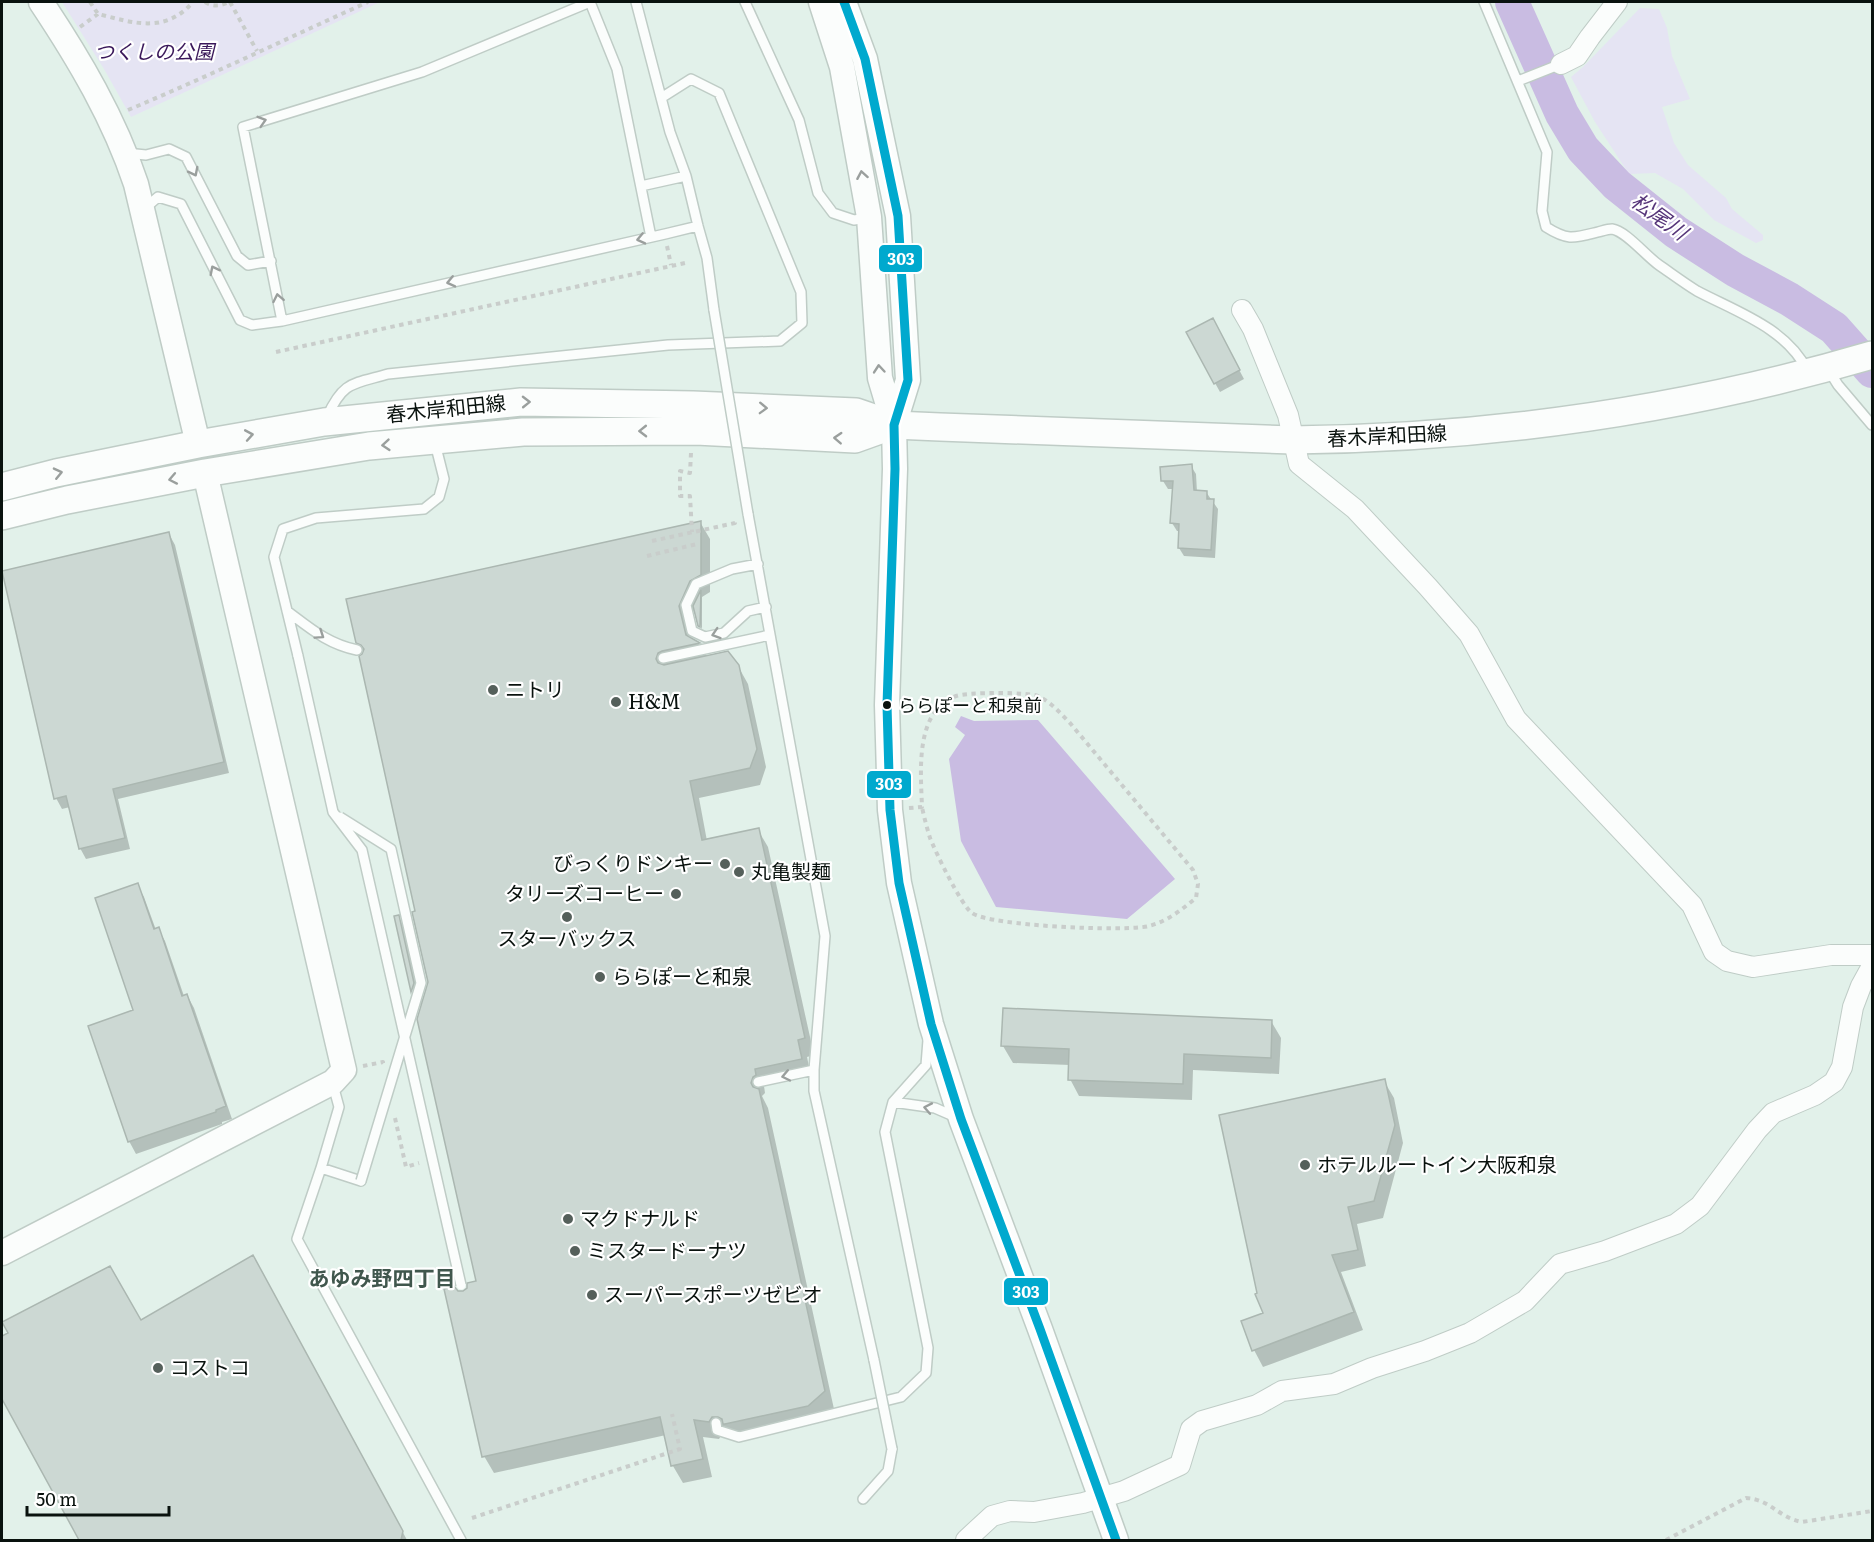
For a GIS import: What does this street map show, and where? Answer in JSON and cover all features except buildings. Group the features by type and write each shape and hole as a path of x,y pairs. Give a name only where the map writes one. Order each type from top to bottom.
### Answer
{"main road":[{"name":"春木岸和田線","path":"2,487 56,473 198,444 324,422 521,402 693,405 856,412 894,425 1336,440 1492,430 1649,406 1744,388 1872,355"},
{"name":"春木岸和田線","path":"2,516 67,500 205,473 369,446 523,432 696,431 855,439 894,425"}],"street":[{"path":"41,2 64,36 111,119 126,153 136,184 198,444"},
{"path":"820,2 842,67 869,217 879,378 894,425"},
{"path":"844,2 865,59 898,216 908,380 894,425 887,705 890,810 898,883 931,1024 961,1119 1116,1540"},
{"path":"1561,63 1577,56 1617,2"},
{"path":"1242,310 1253,330 1288,415 1299,464 1354,509 1428,587 1468,634 1516,719 1692,905 1714,952 1727,961 1753,967 1831,955 1872,955"},
{"path":"2,1253 333,1082 344,1070 205,473"},
{"path":"966,1540 992,1516 1010,1511 1034,1512 1083,1503 1124,1491 1179,1465 1191,1429 1202,1421 1257,1406 1282,1391 1334,1384 1470,1333 1525,1301 1560,1264 1605,1251 1676,1224 1700,1206 1757,1130 1773,1113 1815,1095 1834,1082 1842,1067 1853,1007 1872,966"}],"lane":[{"path":"282,321 243,126 422,72 590,2 617,69 651,237"},
{"path":"636,2 670,132 686,176 707,258 748,514 825,936 814,1091 892,1449 888,1471 863,1498"},
{"path":"745,2 799,120 818,193 833,213 854,219 869,217"},
{"path":"1484,2 1521,80 1547,152 1542,211 1546,227 1560,236 1574,238 1610,229 1620,232 1651,260 1697,290 1758,322 1792,347 1800,357 1826,368 1872,425"},
{"path":"1521,80 1561,63"},
{"path":"324,422 337,396 349,385 388,374 668,345 780,341 802,323 801,292 718,93 691,79 661,98"},
{"path":"126,153 146,155 169,149 186,157 237,256 248,265 271,261"},
{"path":"641,186 686,176"},
{"path":"142,211 158,197 181,204 240,320 252,325 282,321 698,226"},
{"path":"434,441 444,479 439,497 424,509 316,518 283,529 274,557 333,812 362,850 461,1285"},
{"path":"758,564 732,569 696,584 687,605 692,631 705,637 724,633 748,611 766,607"},
{"path":"287,611 323,639 341,647 357,650"},
{"path":"663,658 770,635"},
{"path":"321,1168 361,1181 420,982 391,849 333,812"},
{"path":"716,1423 717,1430 739,1437 901,1397 926,1373 928,1348 885,1132 893,1102 926,1065 931,1024"},
{"path":"758,1082 814,1070"},
{"path":"333,1082 339,1107 297,1239 461,1540"},
{"path":"893,1102 935,1108 961,1119"}],"path":[{"path":"90,2 98,14 137,24 159,23 179,16 193,2"},
{"path":"205,2 214,6 229,2 257,51"},
{"path":"111,119 368,2"},
{"path":"665,234 672,266"},
{"path":"276,352 685,263"},
{"path":"691,449 690,473 680,471 680,496 690,496 692,532"},
{"path":"652,541 735,523 733,515"},
{"path":"647,556 697,544"},
{"path":"1002,693 1036,695 1051,704 1070,723 1193,870 1198,884 1196,898 1165,921 1147,927 1120,929 1005,923 983,919 971,913 957,892 930,838 922,807 921,769 924,742 930,720 943,703 958,695 1002,693"},
{"path":"890,810 922,807"},
{"path":"472,1518 680,1449 672,1414"},
{"path":"1666,1540 1746,1498 1759,1498 1790,1520 1802,1522 1872,1511"}],"green space":[{"name":"つくしの公園","path":"62,2 380,2 131,117"},
{"path":"1640,8 1659,9 1667,28 1672,56 1690,99 1662,107 1674,143 1688,165 1726,198 1732,209 1763,235 1763,240 1756,243 1714,220 1683,189 1655,173 1629,174 1595,122 1571,77"}],"shaded area":[{"path":"961,716 974,721 1038,720 1175,879 1127,919 996,907 961,841 949,759 965,735 955,727"}],"waterway":[{"name":"松尾川","path":"1512,2 1562,114 1583,149 1617,185 1676,232 1735,270 1789,299 1834,328 1872,371"}],"transit line":[{"name":"303","path":"844,2 865,59 898,216 908,380 894,425 895,469 887,705 890,810 899,883 931,1024 961,1119 1116,1540"}],"place":[{"name":"ニトリ","path":"493,690"},
{"name":"H&M","path":"616,702"},
{"name":"ららぽーと和泉前","path":"887,705"},
{"name":"びっくりドンキー","path":"725,864"},
{"name":"丸亀製麺","path":"739,872"},
{"name":"タリーズコーヒー","path":"676,894"},
{"name":"スターバックス","path":"567,917"},
{"name":"ららぽーと和泉","path":"600,977"},
{"name":"ホテルルートイン大阪和泉","path":"1305,1165"},
{"name":"マクドナルド","path":"568,1219"},
{"name":"ミスタードーナツ","path":"575,1251"},
{"name":"スーパースポーツゼビオ","path":"592,1295"},
{"name":"コストコ","path":"158,1368"}],"district":[{"name":"あゆみ野四丁目","path":"382,1279"}]}
